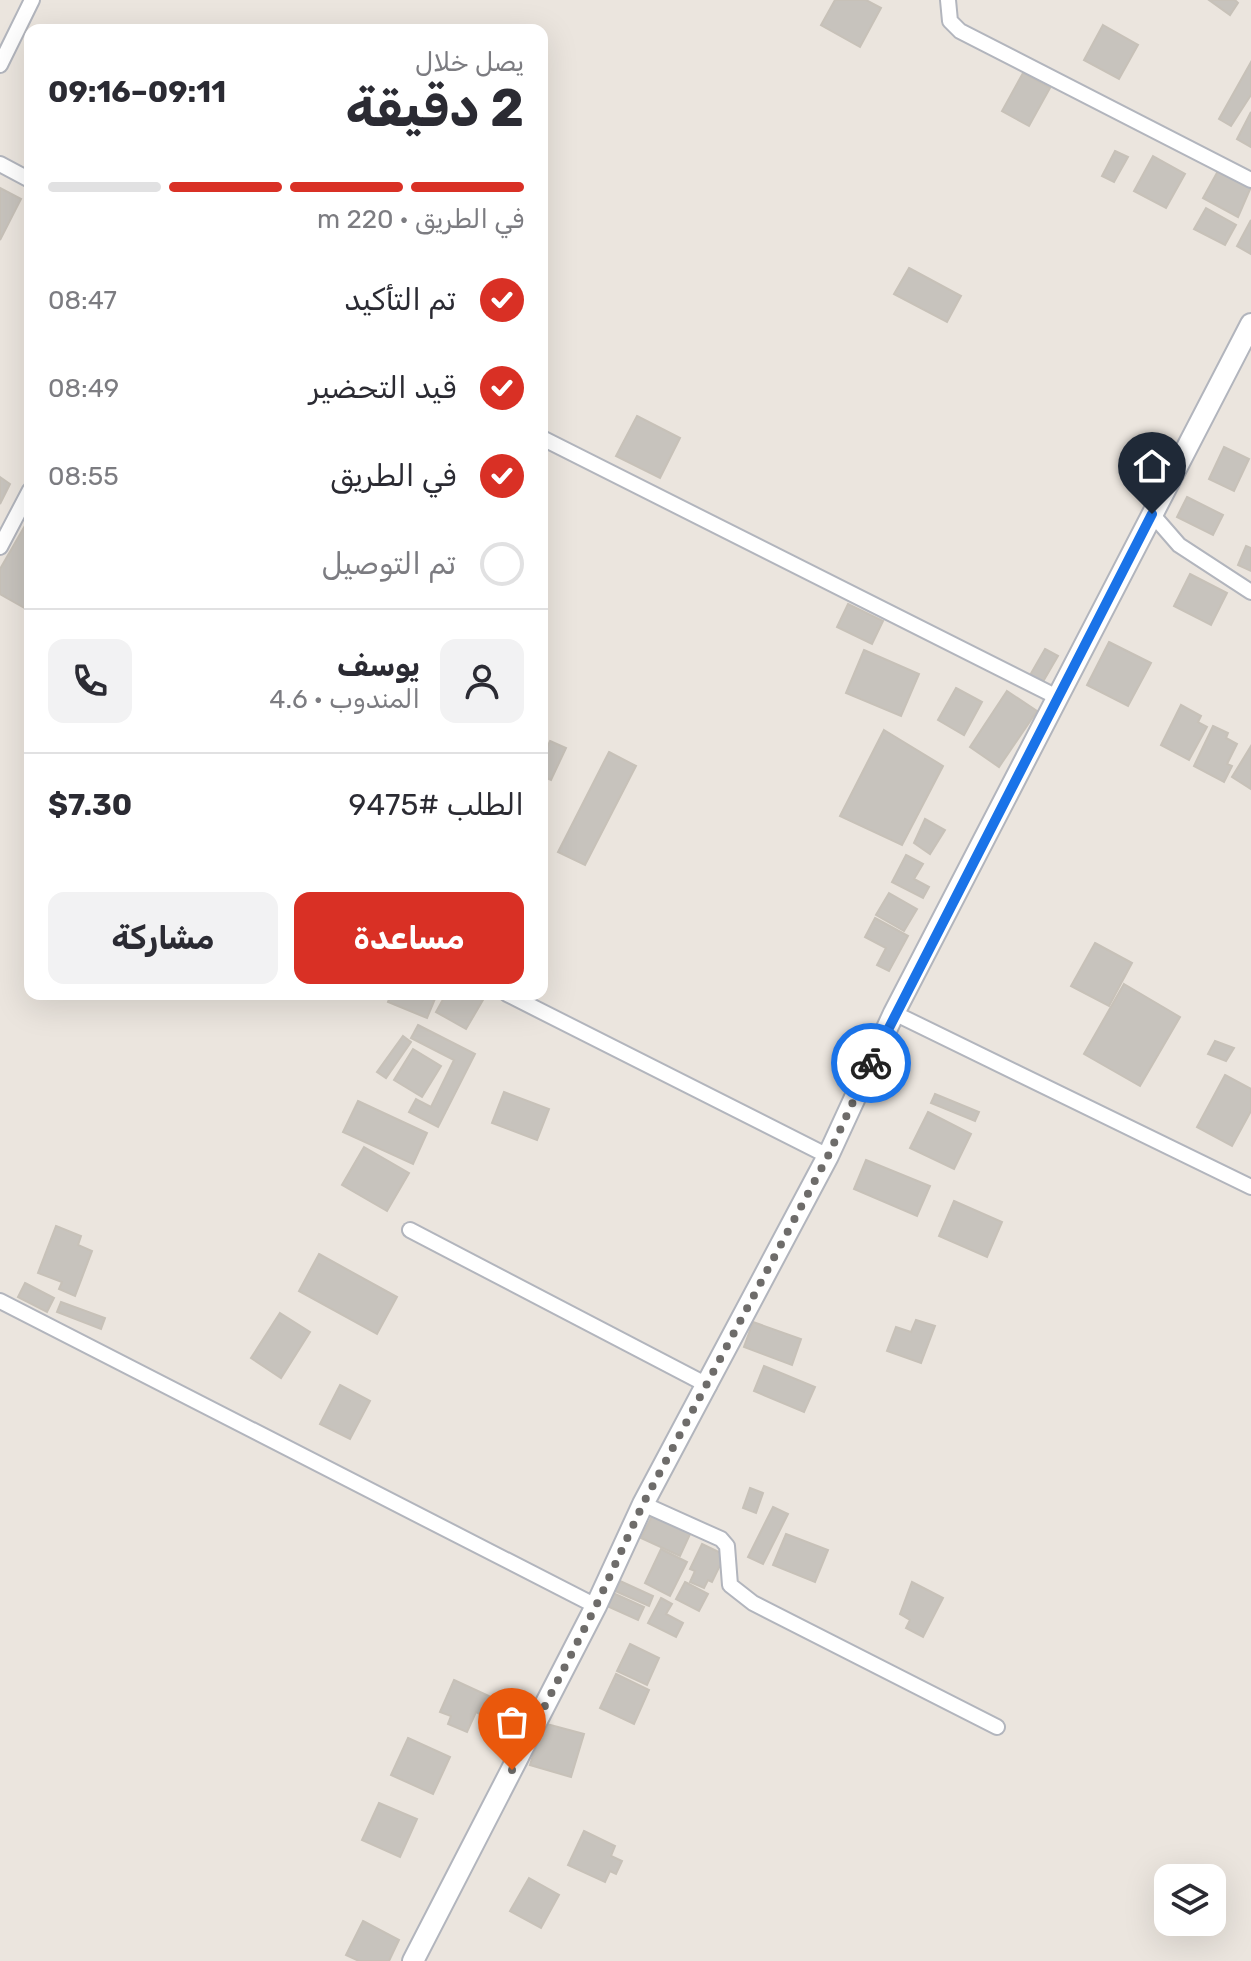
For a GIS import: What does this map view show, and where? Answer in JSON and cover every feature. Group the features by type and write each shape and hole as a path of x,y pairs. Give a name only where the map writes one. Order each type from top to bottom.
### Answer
{"street":[{"path":"0,65 32,0"},
{"path":"948,0 950,21 960,31 1251,180"},
{"path":"0,164 24,177"},
{"path":"413,1961 596,1606 643,1504 709,1386 828,1156 894,1013 1251,324"},
{"path":"548,441 1057,697"},
{"path":"0,547 24,501"},
{"path":"1152,514 1179,545 1251,592"},
{"path":"519,1000 828,1156"},
{"path":"894,1013 1251,1187"},
{"path":"410,1230 709,1386"},
{"path":"0,1301 596,1606"},
{"path":"643,1504 721,1539 727,1546 730,1585 753,1603 997,1727"}],"building":[{"path":"835,0 866,0 881,8 860,47 821,25"},
{"path":"1209,0 1235,0 1238,3 1230,15"},
{"path":"1103,25 1138,45 1119,79 1084,60"},
{"path":"1251,62 1251,95 1231,126 1219,119"},
{"path":"1023,73 1050,88 1029,126 1002,111"},
{"path":"1251,112 1251,147 1237,139"},
{"path":"1115,151 1128,157 1114,182 1102,176"},
{"path":"1153,156 1185,174 1166,208 1134,191"},
{"path":"1219,169 1251,187 1238,217 1203,198"},
{"path":"0,188 21,199 0,240"},
{"path":"1206,208 1236,225 1225,245 1194,229"},
{"path":"1251,220 1251,254 1237,246"},
{"path":"909,268 961,296 947,322 894,294"},
{"path":"637,416 680,438 660,478 616,456"},
{"path":"1224,447 1249,459 1234,491 1209,479"},
{"path":"0,477 10,484 0,504"},
{"path":"1187,497 1223,515 1213,535 1177,517"},
{"path":"24,527 24,608 0,594 0,569"},
{"path":"1246,546 1251,548 1251,571 1238,565"},
{"path":"1190,574 1227,593 1211,625 1174,606"},
{"path":"848,604 883,621 872,644 837,627"},
{"path":"1109,642 1151,663 1128,706 1087,685"},
{"path":"1045,649 1058,656 1041,685 1029,677"},
{"path":"864,650 919,674 901,716 846,693"},
{"path":"956,688 982,702 964,735 938,720"},
{"path":"1007,691 1037,711 999,767 970,747"},
{"path":"1181,705 1201,716 1198,722 1207,727 1189,760 1161,745"},
{"path":"1213,726 1228,733 1226,738 1237,744 1227,764 1232,766 1224,782 1194,766"},
{"path":"884,730 943,766 902,845 840,816"},
{"path":"550,741 566,748 551,780 548,779"},
{"path":"1251,746 1251,789 1232,777"},
{"path":"609,752 636,766 585,865 558,852"},
{"path":"925,819 945,830 930,854 914,843"},
{"path":"906,855 923,864 914,879 929,887 923,898 892,882"},
{"path":"889,893 917,909 904,931 876,915"},
{"path":"875,918 908,936 889,971 877,965 886,948 865,937"},
{"path":"1095,943 1132,963 1109,1006 1071,986"},
{"path":"1124,984 1180,1017 1140,1086 1084,1054"},
{"path":"389,1000 434,1000 427,1018"},
{"path":"443,1000 483,1000 466,1029 436,1012"},
{"path":"418,1025 475,1054 438,1127 409,1112 416,1099 431,1107 454,1060 411,1038"},
{"path":"403,1036 411,1042 386,1078 377,1072"},
{"path":"1215,1041 1234,1048 1226,1061 1208,1054"},
{"path":"413,1049 441,1066 422,1097 394,1080"},
{"path":"1225,1075 1251,1089 1251,1111 1232,1146 1197,1127"},
{"path":"504,1092 549,1109 537,1140 492,1123"},
{"path":"935,1094 979,1112 975,1121 931,1103"},
{"path":"358,1101 427,1133 413,1164 343,1132"},
{"path":"928,1112 971,1134 954,1169 910,1148"},
{"path":"364,1147 409,1173 387,1211 342,1185"},
{"path":"866,1160 930,1186 917,1216 854,1189"},
{"path":"954,1201 1002,1222 987,1257 939,1236"},
{"path":"56,1226 81,1236 78,1245 92,1251 75,1296 59,1289 62,1282 38,1273"},
{"path":"319,1254 397,1297 377,1334 299,1291"},
{"path":"25,1283 54,1298 47,1312 18,1297"},
{"path":"61,1302 105,1318 101,1329 57,1312"},
{"path":"280,1313 310,1332 281,1378 251,1358"},
{"path":"916,1320 935,1326 921,1363 887,1351 896,1327 911,1332"},
{"path":"753,1322 801,1339 792,1365 744,1347"},
{"path":"764,1366 815,1387 804,1412 754,1391"},
{"path":"340,1385 370,1401 350,1439 320,1424"},
{"path":"750,1488 763,1493 756,1513 743,1508"},
{"path":"773,1507 788,1514 763,1564 748,1557"},
{"path":"653,1514 691,1532 680,1556 641,1538"},
{"path":"786,1534 828,1550 815,1582 773,1565"},
{"path":"702,1544 725,1555 712,1582 708,1580 704,1588 690,1582 695,1571 690,1569"},
{"path":"661,1549 687,1562 670,1596 645,1583"},
{"path":"620,1581 653,1596 649,1606 615,1591"},
{"path":"685,1582 708,1594 699,1611 676,1599"},
{"path":"912,1582 943,1598 923,1637 906,1628 910,1620 900,1614"},
{"path":"613,1593 644,1607 638,1620 607,1606"},
{"path":"661,1598 672,1604 666,1614 683,1623 676,1637 648,1623"},
{"path":"630,1644 659,1658 647,1685 617,1671"},
{"path":"616,1674 649,1690 634,1724 600,1708"},
{"path":"454,1680 491,1697 483,1716 476,1712 467,1732 448,1724 451,1716 440,1712"},
{"path":"543,1723 584,1734 571,1777 530,1765"},
{"path":"408,1738 450,1757 433,1794 391,1775"},
{"path":"379,1803 417,1819 400,1857 362,1840"},
{"path":"584,1831 615,1846 611,1856 622,1861 616,1874 610,1871 605,1882 568,1865"},
{"path":"529,1878 559,1895 541,1928 510,1911"},
{"path":"363,1921 399,1940 389,1961 359,1961 346,1955"}],"way so far":[{"path":"512,1770 596,1606 643,1504 709,1386 828,1156 871,1063"}],"route":[{"path":"871,1063 1152,514"}]}
